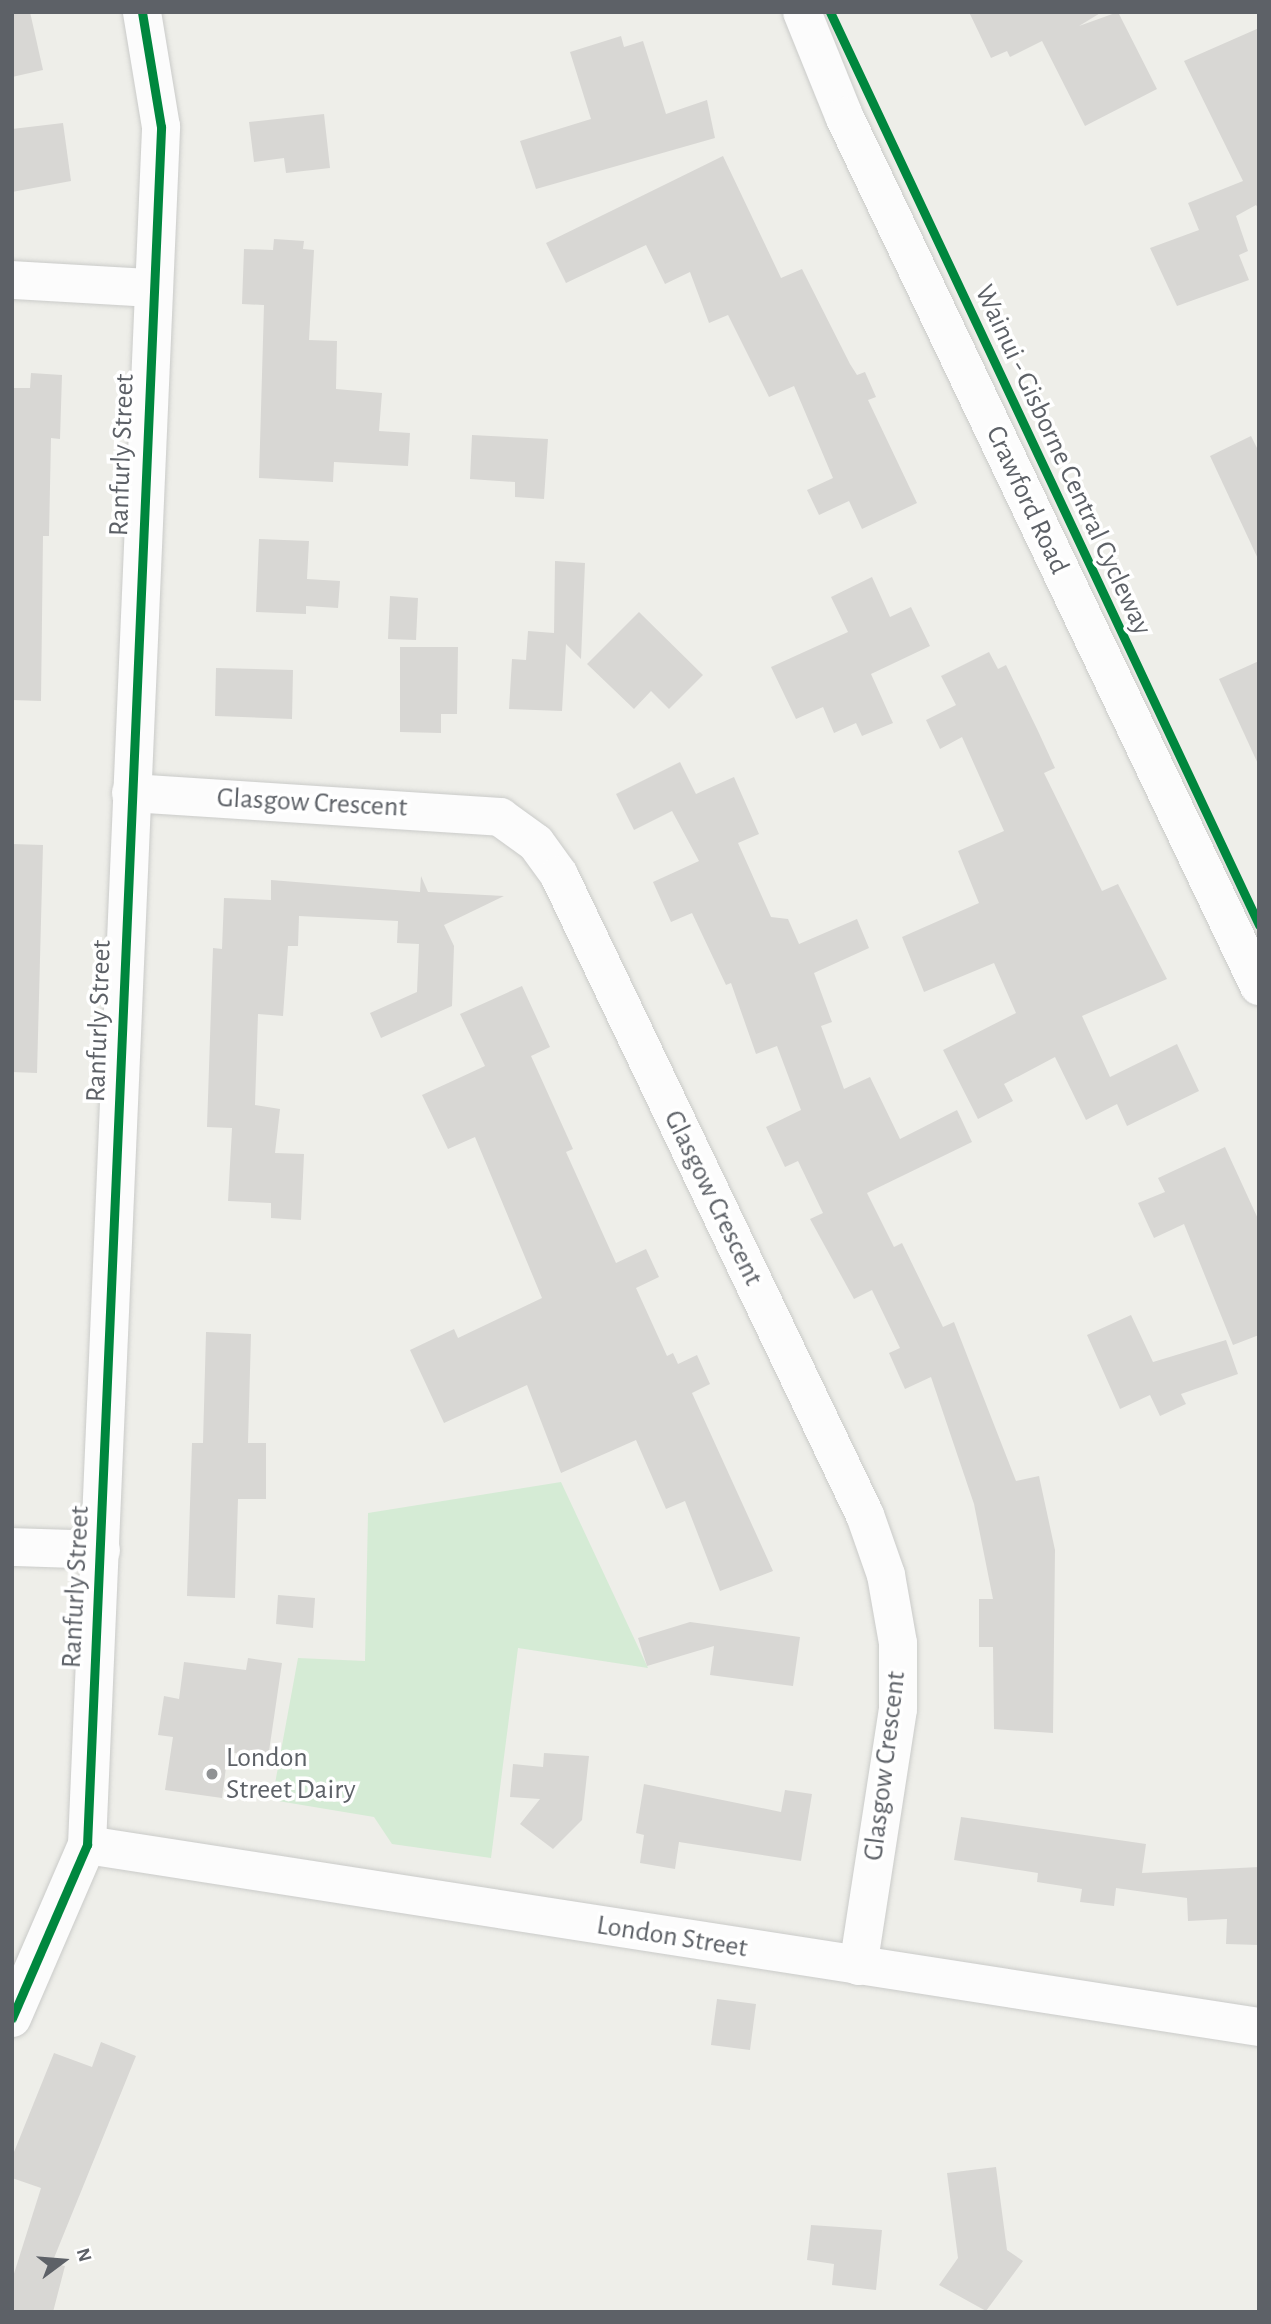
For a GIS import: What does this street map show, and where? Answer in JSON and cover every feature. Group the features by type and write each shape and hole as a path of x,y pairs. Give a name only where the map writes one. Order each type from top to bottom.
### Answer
{"street":[{"name":"Ranfurly Street","path":"12,2018 87,1845 151,288 161,127 142,12"},
{"name":"Crawford Road","path":"802,12 844,116 1259,986"},
{"path":"12,280 151,288"},
{"name":"Glasgow Crescent","path":"131,793 500,817 536,843 559,875 865,1515 886,1575 898,1643 898,1709 858,1966"},
{"path":"12,1547 100,1550"},
{"name":"London Street","path":"87,1845 1259,2027"}],"green space":[{"path":"561,1482 648,1668 518,1648 491,1858 392,1844 374,1817 272,1800 298,1658 365,1661 368,1513"}],"building":[{"path":"12,12 30,12 43,70 12,77"},
{"path":"969,12 1102,12 1079,26 1118,12 1157,89 1085,126 1042,41 1010,57 1007,51 991,58"},
{"path":"1259,28 1259,210 1256,205 1236,216 1248,251 1239,255 1249,280 1177,306 1150,248 1199,230 1188,203 1243,181 1184,61"},
{"path":"621,36 624,47 643,41 666,114 707,100 715,138 536,189 520,141 591,119 570,52"},
{"path":"324,114 330,168 286,173 284,158 254,162 249,122"},
{"path":"63,123 71,181 12,192 12,129"},
{"path":"723,156 781,278 802,269 850,364 857,375 865,372 876,397 868,400 917,503 862,529 849,501 819,515 807,490 833,478 794,386 769,397 728,315 709,323 690,272 665,284 646,245 566,283 546,243"},
{"path":"274,239 304,241 303,249 314,250 309,340 337,341 336,389 382,393 379,431 410,433 408,466 334,462 333,482 259,478 264,305 242,304 244,249 273,250"},
{"path":"31,373 62,375 60,439 51,438 49,536 43,536 41,701 12,700 12,388 30,388"},
{"path":"472,435 548,439 544,499 515,497 515,482 470,479"},
{"path":"1251,436 1259,452 1259,561 1210,456"},
{"path":"259,539 309,541 307,579 340,581 338,608 306,606 306,614 256,612"},
{"path":"555,561 585,563 581,659 566,644 562,711 509,709 512,659 526,660 528,631 554,633"},
{"path":"872,577 890,617 911,607 930,646 871,674 893,723 862,736 856,723 834,733 823,707 796,719 771,667 848,632 831,597"},
{"path":"390,596 418,598 416,640 388,639"},
{"path":"639,612 703,675 669,709 651,691 634,709 587,664"},
{"path":"400,647 458,647 457,714 441,714 441,733 400,732"},
{"path":"989,652 998,669 1006,665 1038,731 1055,768 1044,773 1102,891 1118,884 1167,979 1082,1016 1110,1077 1177,1044 1199,1091 1127,1126 1117,1104 1086,1120 1055,1057 1004,1084 1013,1101 978,1119 943,1050 1016,1013 994,963 924,992 902,937 979,903 958,851 1004,831 962,737 940,749 926,720 956,705 941,676"},
{"path":"1259,661 1259,766 1219,679"},
{"path":"216,668 293,670 292,719 215,716"},
{"path":"680,762 696,794 734,777 759,834 738,843 771,917 788,919 799,944 857,919 869,948 814,973 832,1022 821,1026 844,1089 870,1077 900,1139 957,1110 972,1142 867,1193 894,1247 902,1243 943,1327 954,1322 1016,1481 1039,1476 1055,1550 1053,1733 994,1729 993,1647 979,1647 979,1599 993,1599 974,1504 931,1377 905,1389 889,1353 900,1348 872,1290 854,1299 810,1219 823,1213 798,1161 785,1167 766,1127 801,1110 777,1046 756,1054 731,983 726,985 692,913 671,922 653,882 699,861 672,811 634,830 616,794"},
{"path":"12,844 43,845 37,1073 12,1072"},
{"path":"421,876 428,892 504,896 444,925 454,946 452,1006 381,1038 370,1013 417,992 419,944 397,943 398,921 299,916 298,946 288,946 283,1016 258,1014 255,1105 280,1109 275,1153 304,1154 301,1220 271,1218 271,1203 228,1201 232,1128 207,1127 213,948 222,949 224,898 271,900 271,880 420,892"},
{"path":"522,986 550,1047 531,1056 573,1149 566,1152 616,1263 646,1249 659,1277 636,1288 667,1356 673,1353 678,1364 697,1355 710,1384 692,1393 773,1571 720,1591 685,1501 666,1509 636,1440 561,1473 527,1385 444,1423 410,1350 454,1329 458,1338 542,1298 475,1137 448,1149 422,1095 485,1066 460,1014"},
{"path":"1225,1147 1259,1221 1259,1335 1233,1345 1184,1224 1154,1238 1138,1203 1165,1192 1158,1178"},
{"path":"1131,1315 1153,1362 1226,1340 1238,1374 1181,1394 1186,1404 1160,1416 1150,1395 1120,1409 1087,1335"},
{"path":"206,1332 251,1334 248,1443 266,1443 266,1499 238,1499 235,1598 187,1596 192,1443 203,1443"},
{"path":"278,1595 315,1598 313,1628 276,1624"},
{"path":"690,1622 800,1637 793,1686 710,1675 714,1646 647,1666 638,1638"},
{"path":"248,1658 282,1663 268,1758 228,1752 222,1798 165,1790 173,1737 158,1735 164,1696 179,1699 184,1662 246,1670"},
{"path":"544,1753 589,1756 582,1820 553,1849 520,1824 540,1799 510,1797 513,1764 543,1767"},
{"path":"644,1784 781,1812 785,1790 812,1794 801,1861 679,1842 675,1869 640,1863 644,1835 636,1833"},
{"path":"961,1817 1146,1844 1142,1873 1259,1867 1259,1945 1226,1944 1227,1919 1188,1921 1187,1898 1116,1888 1114,1906 1080,1902 1082,1889 1037,1882 1038,1873 954,1860"},
{"path":"717,1999 756,2004 750,2050 711,2045"},
{"path":"101,2042 136,2056 52,2263 65,2266 53,2312 12,2312 12,2280 41,2188 12,2178 12,2157 54,2053 92,2067"},
{"path":"996,2167 1007,2250 1023,2261 986,2311 939,2285 958,2258 947,2173"},
{"path":"811,2225 882,2230 876,2290 832,2285 834,2264 807,2260"}],"cycle path":[{"path":"12,2018 87,1845 161,127 142,12"},
{"name":"Wainui - Gisborne Central Cycleway","path":"830,12 1259,925"}],"place":[{"name":"London Street Dairy","path":"212,1774"}]}
